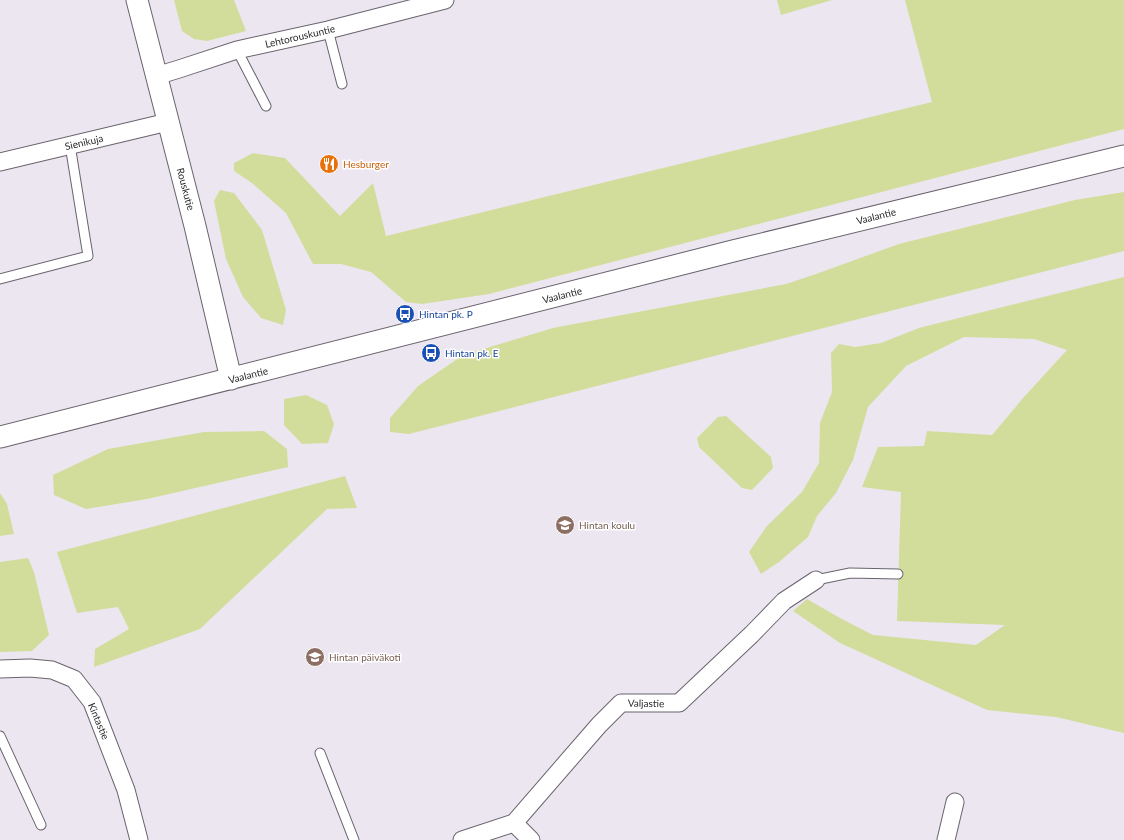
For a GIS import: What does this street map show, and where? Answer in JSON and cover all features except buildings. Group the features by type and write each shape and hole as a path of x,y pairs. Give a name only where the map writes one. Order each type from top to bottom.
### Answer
{"street":[{"name":"Rouskutie","path":"137,0 195,226 231,380"},
{"name":"Lehtorouskuntie","path":"156,76 179,70 237,50 328,30 446,0"},
{"name":"Sienikuja","path":"0,162 168,122"},
{"name":"Vaalantie","path":"0,437 231,380 725,253 1124,156"},
{"name":"Valjastie","path":"514,823 598,725 621,703 679,703 752,634 784,601 816,580"},
{"name":"Kintastie","path":"0,669 30,668 52,670 74,678 92,702 126,790 139,840"},
{"path":"946,840 955,802"},
{"path":"462,840 514,823 531,840"}],"lane":[{"path":"328,30 342,84"},
{"path":"237,50 266,106"},
{"path":"0,279 88,256 70,145"},
{"path":"816,580 850,573 898,574"},
{"path":"0,736 41,825"},
{"path":"320,753 354,840"}],"green space":[{"path":"174,0 234,0 246,31 207,41 194,39 182,31"},
{"path":"777,0 832,0 781,15"},
{"path":"905,0 1124,0 1124,129 489,294 422,304 406,302 371,272 341,264 313,264 286,213 252,183 234,171 234,163 253,153 285,158 340,216 373,183 386,236 932,102"},
{"path":"220,190 234,193 262,230 286,310 283,325 261,318 243,297 226,259 214,201"},
{"path":"1124,192 1124,251 409,434 390,432 390,418 418,386 463,355 553,328 786,284 899,244 1075,200"},
{"path":"1124,277 1124,733 1056,717 987,710 840,643 793,611 807,599 873,635 976,645 1005,625 897,621 901,492 862,487 878,447 924,446 927,431 992,435 1067,350 1034,339 964,337 906,366 868,407 853,460 836,493 817,516 808,537 779,562 761,574 749,552 767,526 802,492 819,463 820,423 832,392 831,353 839,344 855,347 881,343 919,328"},
{"path":"306,395 327,405 334,424 328,443 302,444 284,425 284,399"},
{"path":"726,416 771,457 773,468 752,490 742,488 699,447 697,438 718,417"},
{"path":"264,431 287,449 288,467 147,499 86,509 54,495 53,475 108,449 204,432"},
{"path":"345,476 357,508 327,509 200,629 94,667 95,649 129,629 118,607 77,613 57,552"},
{"path":"0,493 7,504 14,534 0,536"},
{"path":"28,558 34,572 49,635 32,651 0,652 0,562"}],"place":[{"name":"Hesburger","path":"329,164"},
{"name":"Hintan pk. P","path":"405,314"},
{"name":"Hintan pk. E","path":"431,353"},
{"name":"Hintan koulu","path":"565,525"},
{"name":"Hintan päiväkoti","path":"315,657"}]}
